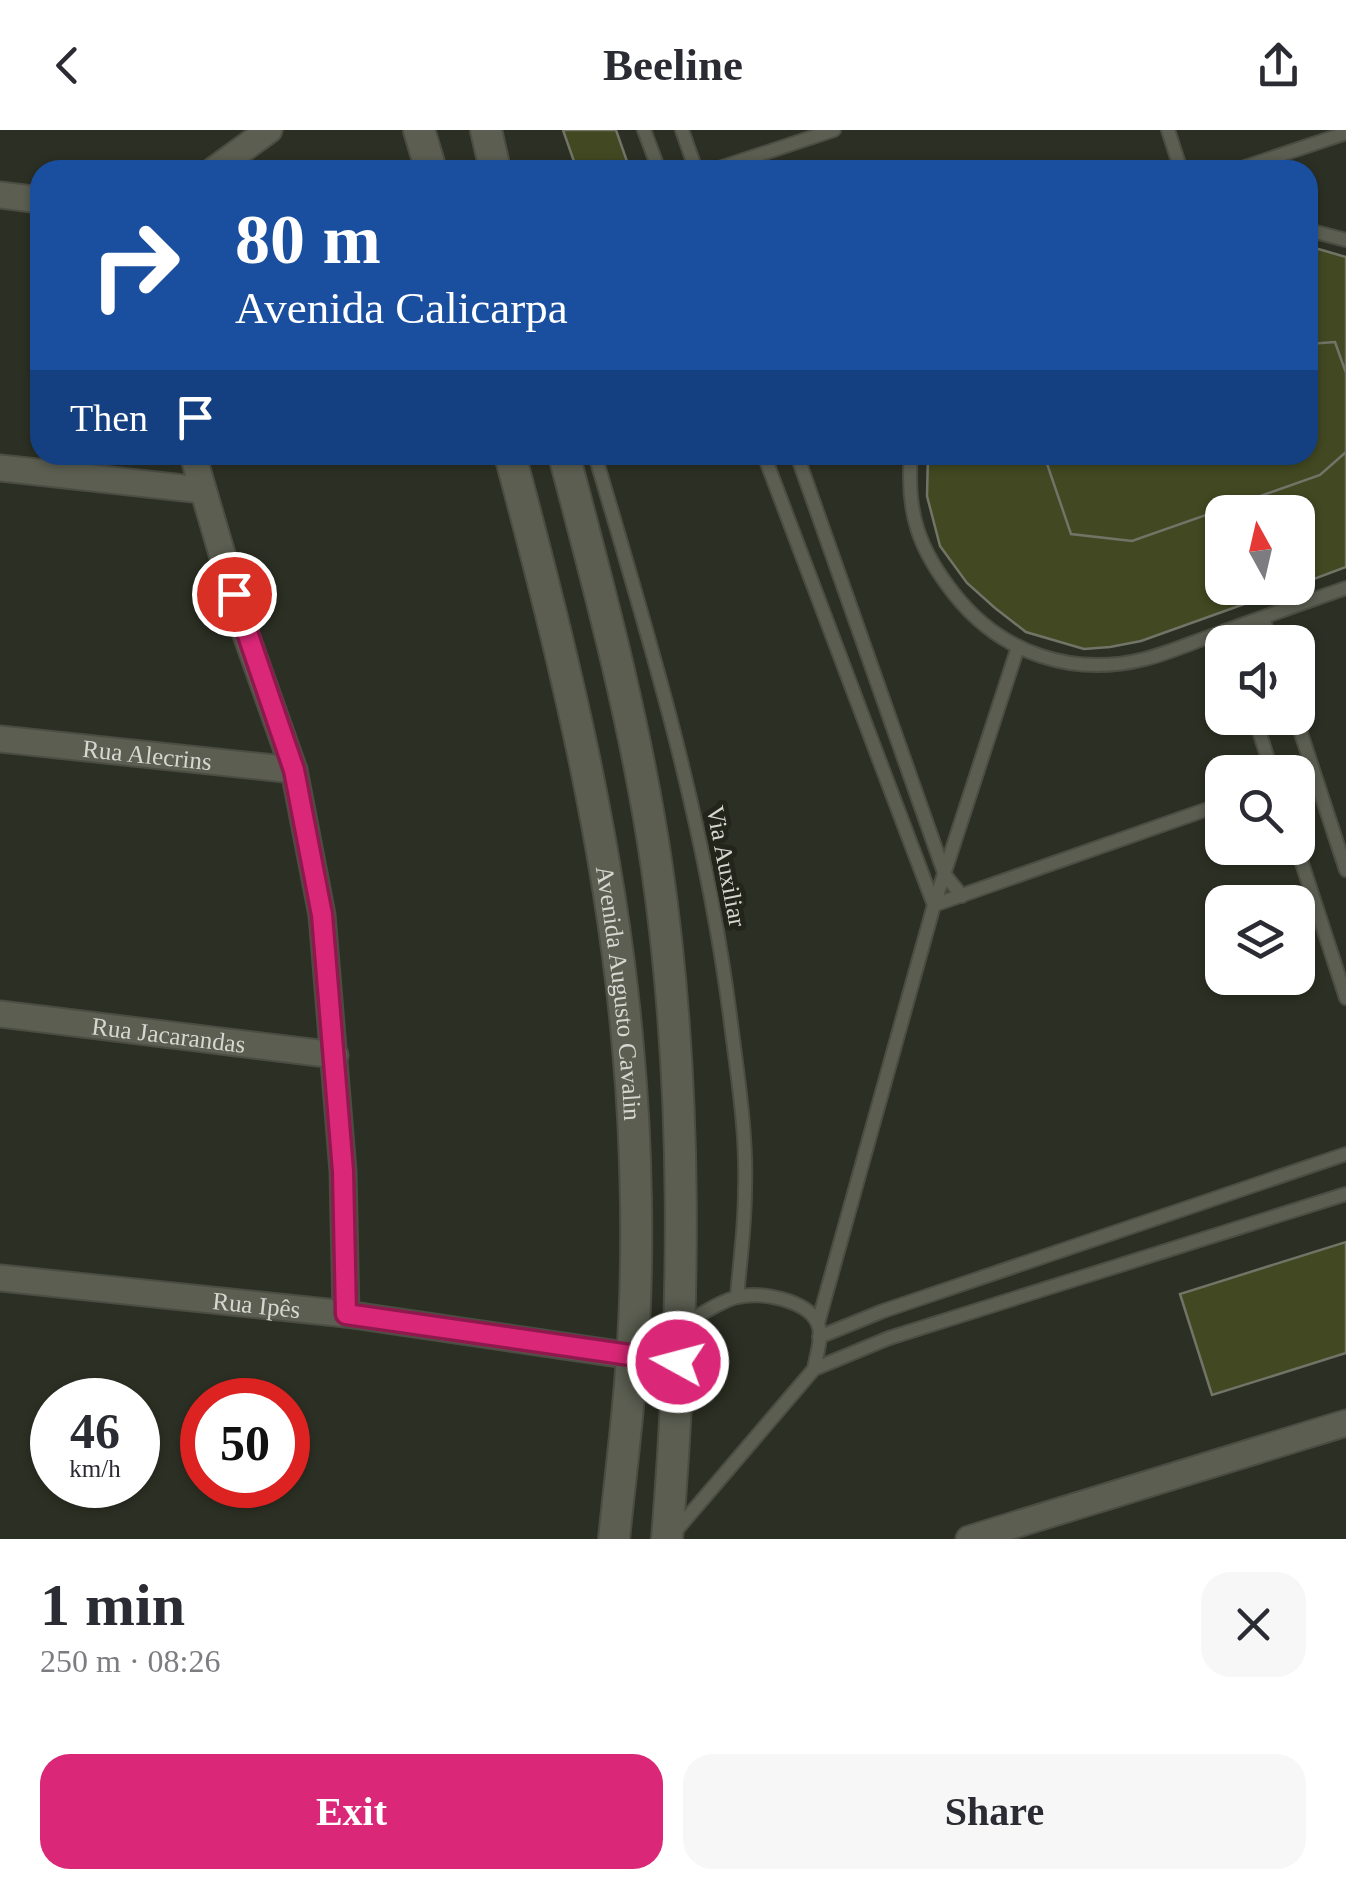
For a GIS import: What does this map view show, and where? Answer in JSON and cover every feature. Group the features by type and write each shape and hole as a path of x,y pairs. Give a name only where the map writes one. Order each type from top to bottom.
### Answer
{"main road":[{"path":"419,130 428,160"},
{"path":"486,130 493,160"},
{"name":"Avenida Augusto Cavalin","path":"512,465 575,719 618,956 629,1051 634,1210 632,1356 614,1539"},
{"name":"Avenida Augusto Cavalin","path":"566,465 626,706 656,866 666,948 676,1056 682,1223 668,1539"},
{"path":"618,956 666,948"},
{"path":"632,1356 678,1362"}],"street":[{"path":"228,160 269,130"},
{"path":"0,195 30,199"},
{"path":"196,465 244,629 294,770 322,915 343,1171 346,1314"},
{"path":"0,468 202,490"},
{"name":"Rua Alecrins","path":"0,739 294,770"},
{"name":"Rua Jacarandas","path":"0,1014 335,1055"},
{"name":"Rua Ipês","path":"0,1278 346,1314 632,1356"},
{"path":"969,1539 1346,1422"}],"lane":[{"path":"644,130 655,160"},
{"path":"682,130 692,160"},
{"path":"743,160 834,130"},
{"path":"1168,130 1178,160"},
{"path":"1264,160 1343,132"},
{"path":"1318,233 1346,240"},
{"name":"Via Auxiliar","path":"598,465 681,752 726,984 741,1104 746,1189 737,1296"},
{"path":"768,465 934,905"},
{"path":"801,465 944,875 962,896"},
{"path":"911,465 917,537 966,608 1000,637 1065,664 1111,666 1205,643"},
{"path":"1249,625 1346,588"},
{"path":"1263,618 1265,625"},
{"path":"814,1370 818,1330 934,905 1018,647"},
{"path":"1315,776 1346,870"},
{"path":"934,905 1205,810"},
{"path":"1303,865 1346,998"},
{"path":"818,1330 1346,1154"},
{"path":"668,1539 814,1370 889,1338 1346,1194"},
{"path":"680,1326 737,1296 784,1300 805,1308 818,1330"}],"building":[{"path":"563,130 616,130 626,160 574,160"},
{"path":"1318,249 1346,257 1346,373 1335,342 1318,343"},
{"path":"1335,342 1346,373 1346,452 1320,475 1263,495 1205,495 1205,515 1132,541 1071,534 1047,465 1318,465 1318,343"},
{"path":"1346,452 1346,567 1315,579 1315,495 1263,495 1320,475"},
{"path":"928,465 1047,465 1071,534 1132,541 1205,515 1205,605 1242,605 1141,641 1110,647 1084,649 1026,632 967,583 940,546 927,496"},
{"path":"1346,1242 1346,1353 1212,1395 1180,1294"}],"route":[{"path":"234,594 294,770 322,915 343,1171 346,1314 678,1362"}]}
